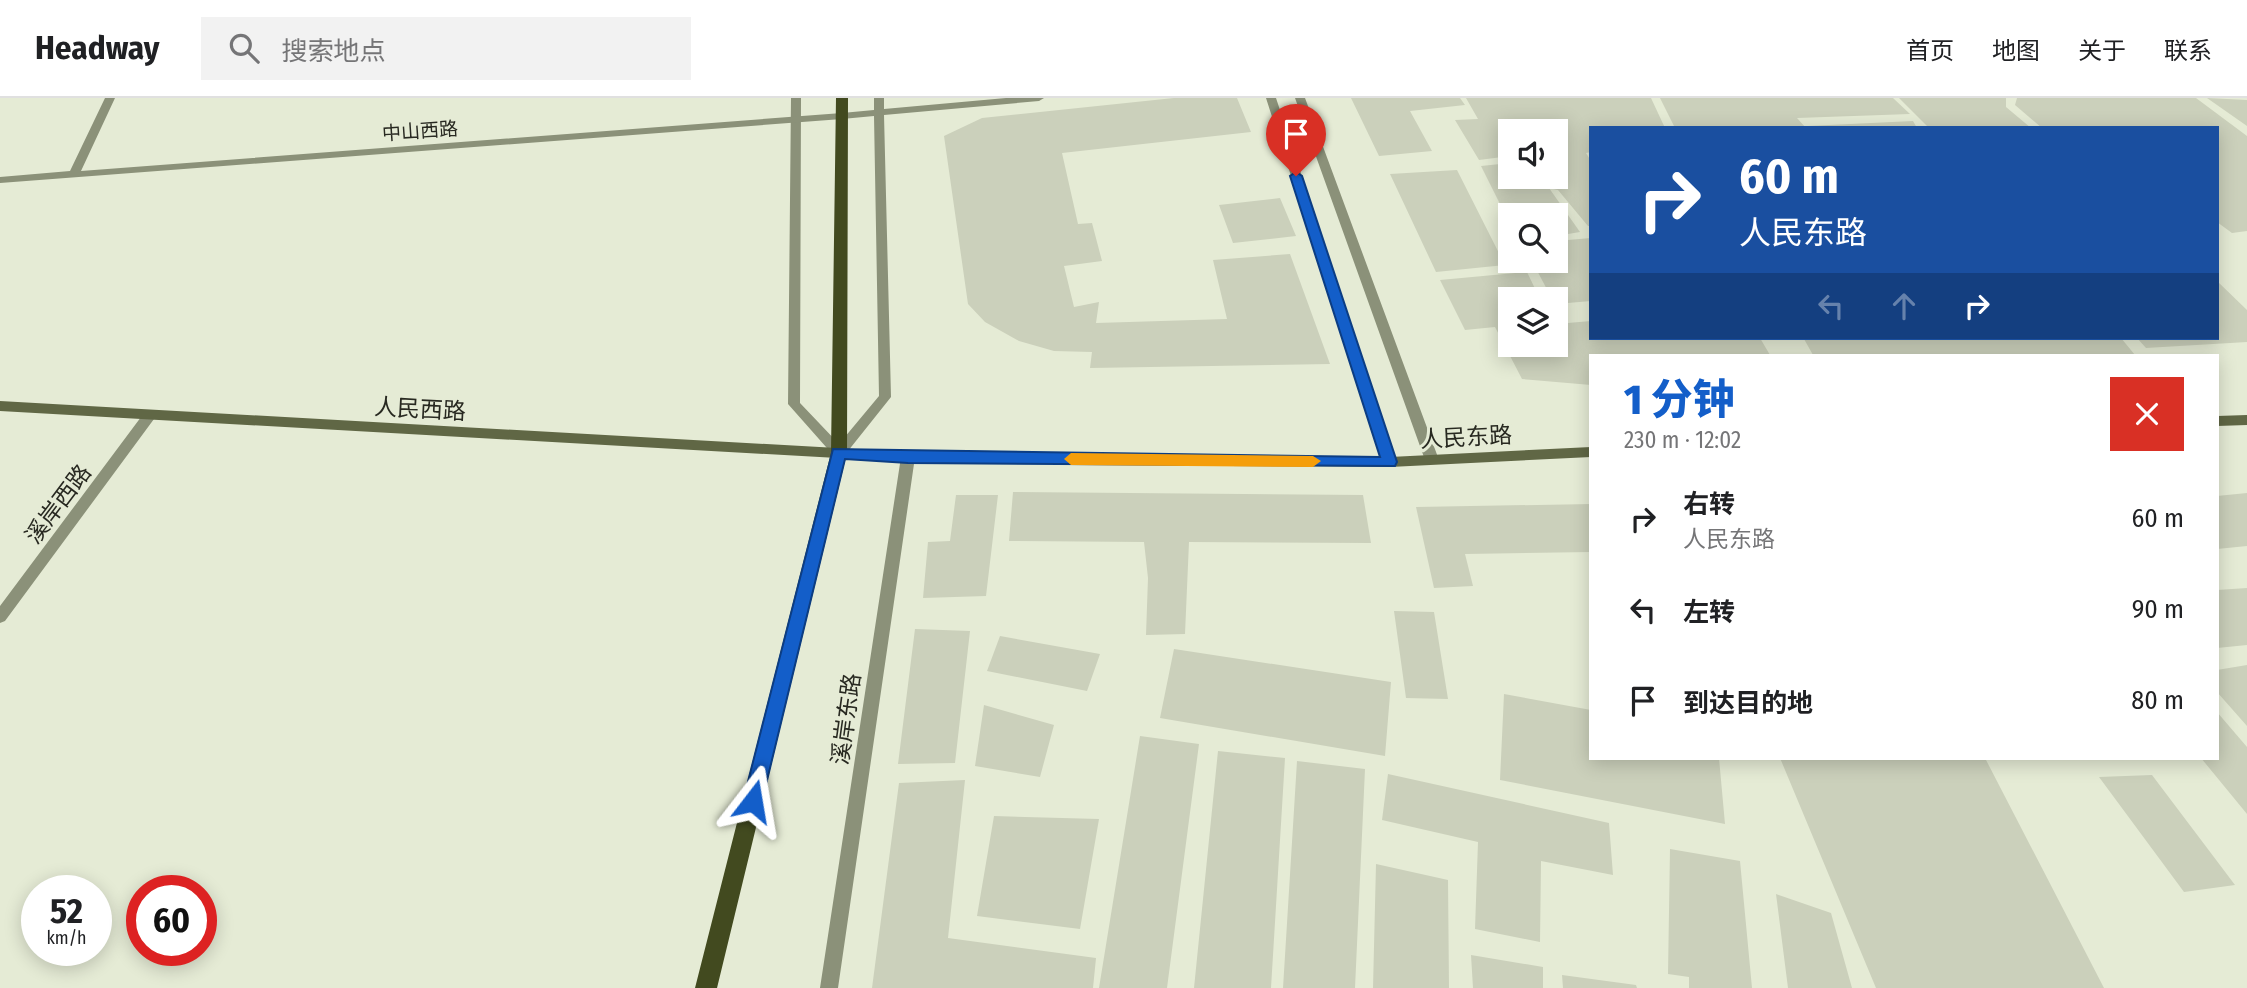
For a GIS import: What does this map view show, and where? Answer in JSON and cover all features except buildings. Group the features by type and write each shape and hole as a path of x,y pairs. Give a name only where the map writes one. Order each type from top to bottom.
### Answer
{"main road":[{"path":"706,988 839,453 842,98"},
{"name":"人民西路","path":"0,406 839,453"},
{"path":"2219,421 2247,419"},
{"name":"人民东路","path":"839,453 908,457 1390,462 1589,452"}],"street":[{"path":"74,175 110,98"},
{"path":"796,98 794,404 839,453 885,397 878,98"},
{"name":"中山西路","path":"0,180 795,120 1039,98"},
{"path":"1271,98 1390,462"},
{"path":"1300,98 1432,460"},
{"name":"溪岸西路","path":"0,617 149,416"},
{"name":"溪岸东路","path":"829,988 908,457"}],"slow traffic":[{"path":"1071,459 1313,461"}],"route":[{"path":"753,801 839,453 908,457 1390,462 1296,176"}]}
